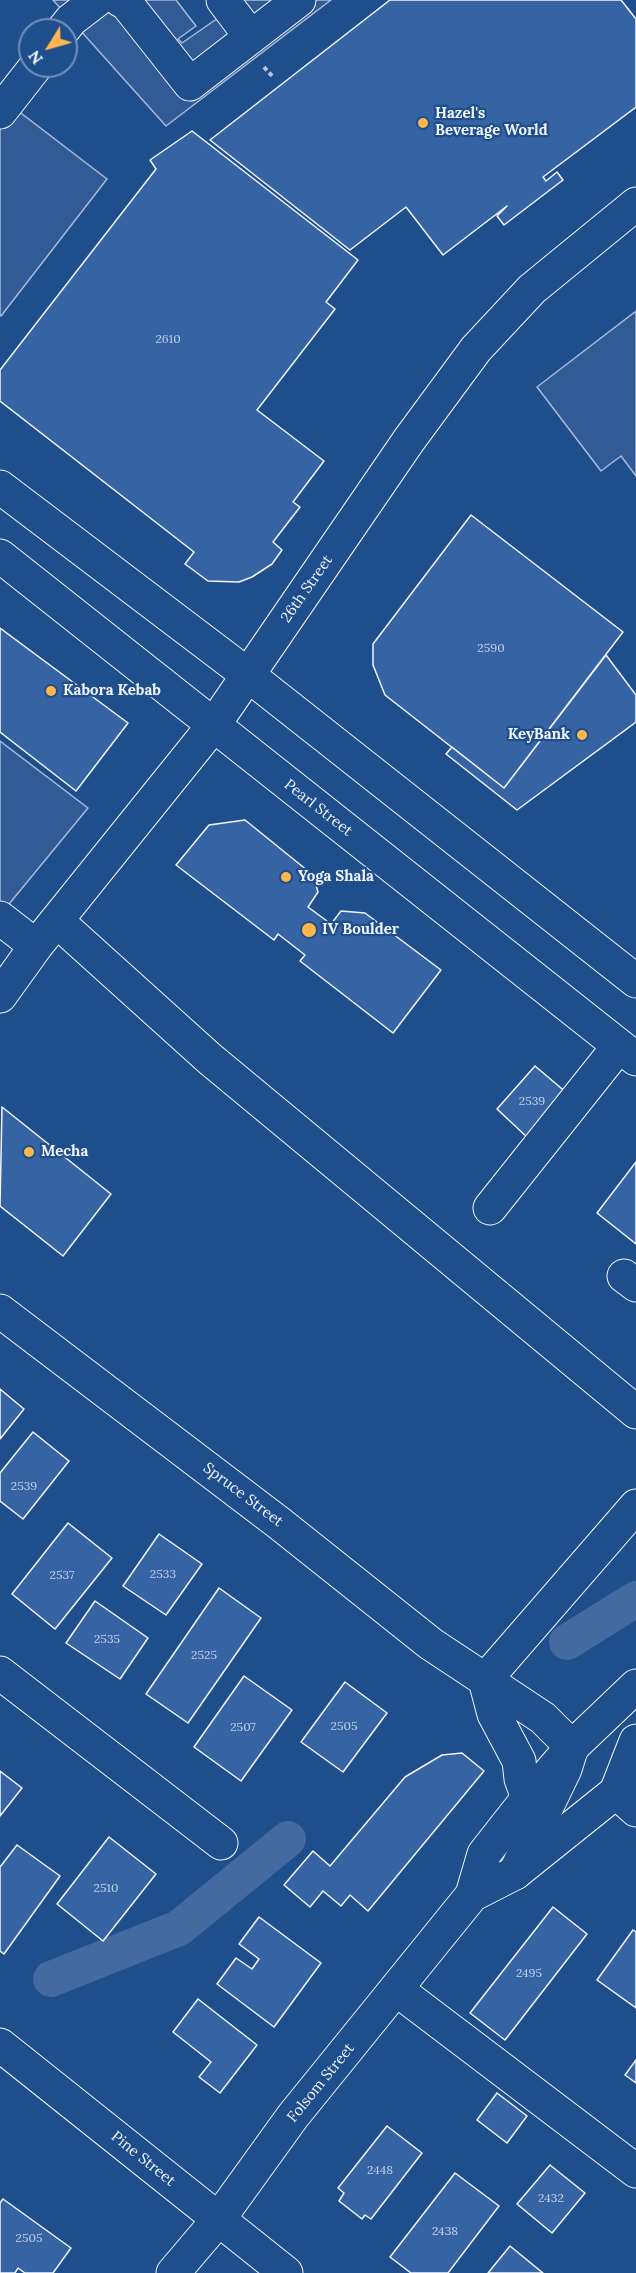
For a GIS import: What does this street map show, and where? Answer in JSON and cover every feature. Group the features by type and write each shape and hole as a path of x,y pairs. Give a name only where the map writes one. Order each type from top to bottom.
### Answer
{"main road":[{"path":"74,18 97,0"},
{"path":"120,0 126,3 190,84 299,0"},
{"path":"223,0 251,37"},
{"path":"0,112 27,78"},
{"name":"26th Street","path":"0,996 36,946 213,726 409,440 476,349 532,289 636,204"},
{"path":"0,487 248,675 636,981"},
{"path":"0,506 58,531"},
{"name":"Pearl Street","path":"0,556 213,726 521,966 630,1047"},
{"path":"0,918 36,946"},
{"path":"57,921 218,1066 636,1412"},
{"path":"490,1208 630,1047"},
{"name":"Spruce Street","path":"0,1311 279,1522 431,1644 543,1718 572,1747"},
{"path":"528,1798 521,1779 519,1761 494,1714 485,1680 636,1506"},
{"path":"0,1672 221,1843"},
{"name":"Folsom Street","path":"173,2273 218,2220 293,2116 472,1895 484,1854 528,1798 572,1747 636,1686"},
{"path":"630,1792 636,1741"},
{"path":"515,1873 565,1769 572,1747"},
{"name":"Folsom Street","path":"472,1895 515,1873 630,1792"},
{"path":"396,1989 636,2171"},
{"name":"Pine Street","path":"0,2045 286,2273"}],"shaded area":[{"path":"53,0 176,0 196,26 178,39 182,43 244,0 331,0 166,126 78,28 78,18 69,18"},
{"path":"0,97 107,179 1,316 0,315"},
{"path":"636,311 636,476 621,456 601,471 537,387"},
{"path":"0,741 88,808 0,915"}],"building":[{"name":"Hazel's Beverage World","path":"390,0 621,0 636,19 636,107 543,177 546,181 557,172 563,180 504,225 497,216 507,206 443,255 406,207 350,250 210,140"},
{"path":"192,131 358,260 326,302 335,309 257,410 324,461 293,502 300,507 273,542 282,550 272,564 252,577 239,582 208,581 185,564 194,552 0,401 0,370 156,169 150,160"},
{"path":"471,515 623,632 504,788 385,695 373,665 373,644"},
{"path":"0,628 128,723 76,791 0,732"},
{"name":"KeyBank","path":"606,655 636,695 636,722 517,810 446,754 452,747 504,788"},
{"path":"245,820 313,875 318,892 308,907 331,924 341,911 365,913 441,970 393,1033 300,961 305,955 278,934 274,940 176,865 209,825"},
{"path":"535,1066 568,1094 529,1139 497,1109"},
{"name":"Mecha","path":"2,1107 111,1194 63,1256 0,1206"},
{"path":"636,1162 636,1244 597,1213"},
{"path":"0,1389 24,1409 0,1439"},
{"path":"33,1432 69,1461 23,1519 0,1501 0,1473"},
{"path":"68,1523 112,1558 55,1629 12,1594"},
{"path":"159,1534 202,1564 166,1615 123,1586"},
{"path":"219,1588 261,1618 188,1723 146,1694"},
{"path":"95,1601 148,1638 120,1679 66,1643"},
{"path":"244,1676 292,1710 241,1781 194,1747"},
{"path":"345,1682 387,1713 343,1772 301,1742"},
{"path":"462,1753 484,1771 368,1911 350,1895 341,1906 323,1891 310,1907 284,1885 313,1851 330,1866 405,1777 442,1755"},
{"path":"0,1771 22,1788 0,1816"},
{"path":"109,1837 156,1874 103,1941 57,1904"},
{"path":"17,1845 60,1876 4,1954 0,1951 0,1867"},
{"path":"553,1907 587,1934 505,2040 470,2013"},
{"path":"259,1917 321,1963 274,2027 217,1984 236,1958 252,1969 259,1959 239,1944"},
{"path":"633,1930 636,1932 636,2008 597,1980"},
{"path":"198,1999 257,2045 220,2093 199,2077 211,2062 173,2032"},
{"path":"636,2060 636,2083 625,2075"},
{"path":"497,2093 527,2116 507,2143 477,2120"},
{"path":"387,2126 422,2153 371,2219 365,2215 362,2219 339,2201 344,2193 338,2188"},
{"path":"550,2165 585,2193 552,2233 517,2204"},
{"path":"455,2173 499,2206 448,2273 411,2273 390,2257"},
{"path":"3,2199 71,2248 53,2273 25,2273 18,2268 15,2273 0,2273 0,2203"},
{"path":"510,2246 543,2273 488,2273"}],"waterway":[{"path":"567,1642 636,1599"},
{"path":"51,1979 179,1928 288,1839"}],"place":[{"name":"Hazel's Beverage World","path":"423,123"},
{"name":"Kabora Kebab","path":"51,691"},
{"name":"KeyBank","path":"582,735"},
{"name":"Yoga Shala","path":"286,877"},
{"name":"IV Boulder","path":"309,930"},
{"name":"Mecha","path":"29,1152"}]}
